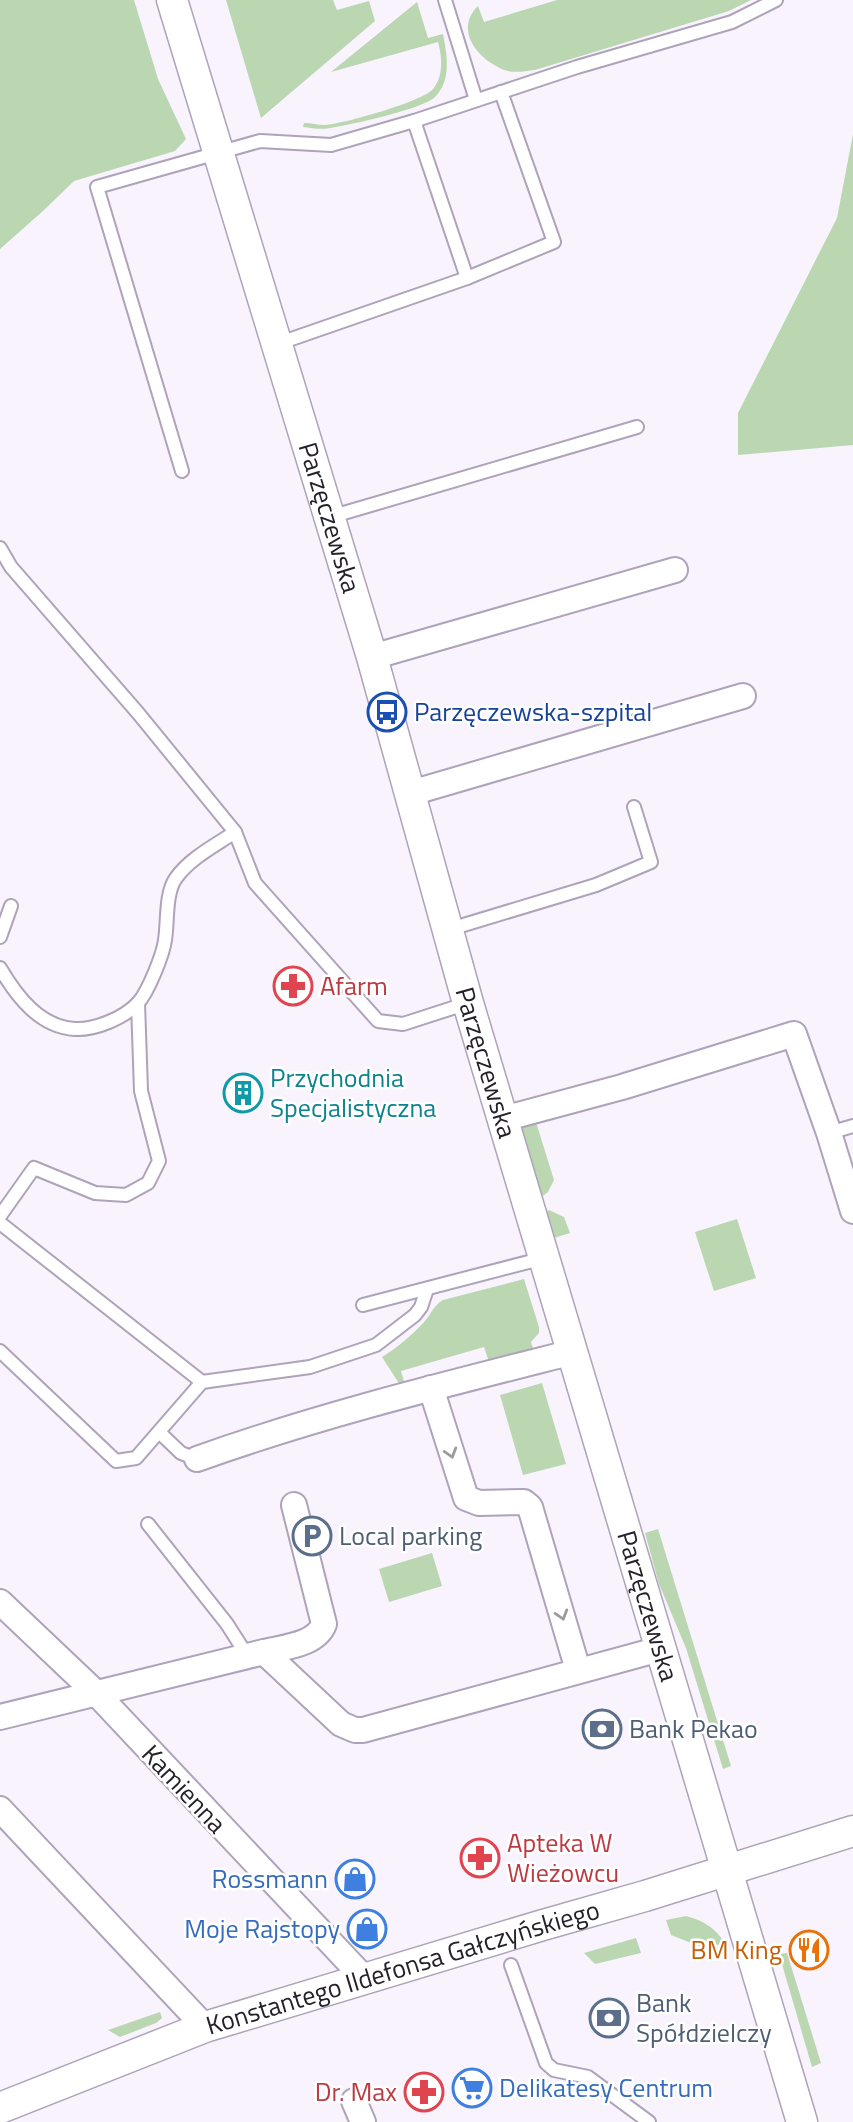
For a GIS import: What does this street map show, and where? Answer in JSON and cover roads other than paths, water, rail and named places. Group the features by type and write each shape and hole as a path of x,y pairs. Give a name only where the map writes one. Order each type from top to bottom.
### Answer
{"street":[{"name":"Parzęczewska","path":"173,0 372,657 468,1003 802,2122"},
{"path":"372,657 675,570"},
{"path":"411,793 743,696"},
{"path":"503,1119 633,1084 794,1034 853,1211"},
{"path":"197,1460 246,1442 431,1388 573,1352"},
{"path":"431,1388 466,1498 479,1503 524,1502 530,1507 578,1670"},
{"path":"0,1717 310,1640 321,1632 324,1624 294,1506"},
{"name":"Kamienna","path":"0,1602 96,1693 365,1979"},
{"path":"254,1654 341,1724 355,1731 660,1649"},
{"path":"0,1810 205,2027"},
{"name":"Konstantego Ildefonsa Gałczyńskiego","path":"0,2109 205,2027 729,1871 853,1831"}],"lane":[{"path":"445,0 476,100"},
{"path":"182,471 97,187 260,141 331,145 414,121 577,66 732,22 776,0"},
{"path":"276,345 467,278 554,242 500,92"},
{"path":"414,121 467,278"},
{"path":"329,517 637,427"},
{"path":"0,548 11,567 138,713 235,832 255,883 378,1021 402,1024 468,1003"},
{"path":"447,930 596,885 651,862 634,807"},
{"path":"0,968 12,987 38,1016 62,1028 80,1029 104,1024 138,1003 151,980 165,944 174,879 235,832"},
{"path":"0,937 11,906"},
{"path":"0,1216 34,1168 94,1193 126,1195 148,1183 159,1161 141,1091 138,1003"},
{"path":"829,1133 853,1126"},
{"path":"0,1223 202,1382"},
{"path":"363,1305 544,1258"},
{"path":"0,1351 116,1461 136,1458 202,1382 310,1367 376,1345 415,1315 427,1289"},
{"path":"159,1432 181,1453 197,1460"},
{"path":"148,1524 227,1624 241,1646 254,1654"},
{"path":"510,1965 546,2063 554,2070 588,2077 649,2122"}],"place":[{"name":"Parzęczewska-szpital","path":"387,712"},
{"name":"Afarm","path":"293,986"},
{"name":"Przychodnia Specjalistyczna","path":"243,1093"},
{"name":"Local parking","path":"312,1536"},
{"name":"Bank Pekao","path":"602,1729"},
{"name":"Apteka W Wieżowcu","path":"480,1858"},
{"name":"Rossmann","path":"355,1879"},
{"name":"Moje Rajstopy","path":"367,1929"},
{"name":"BM King","path":"809,1950"},
{"name":"Bank Spółdzielczy","path":"609,2018"},
{"name":"Delikatesy Centrum","path":"472,2088"},
{"name":"Dr. Max","path":"424,2092"}]}
